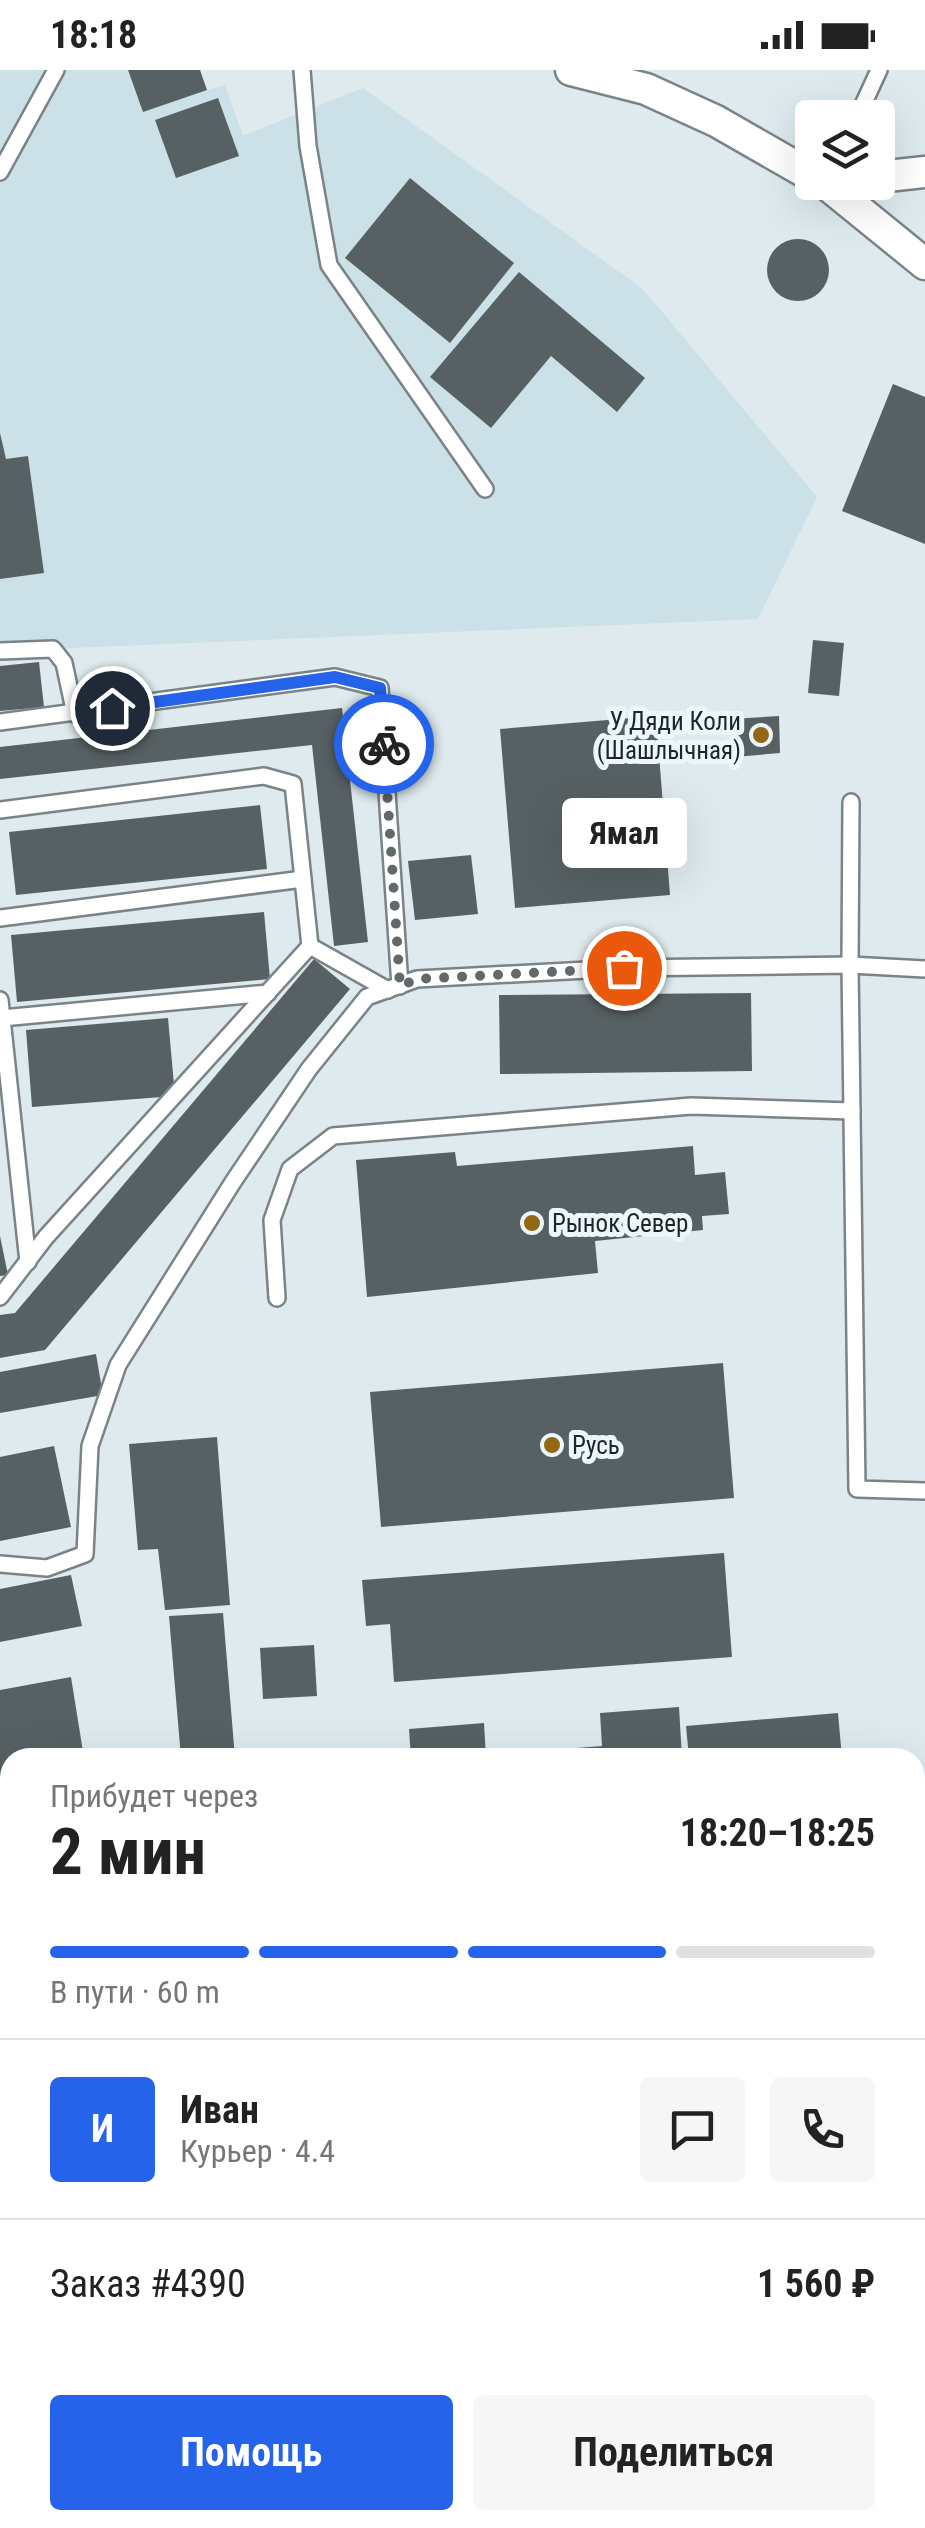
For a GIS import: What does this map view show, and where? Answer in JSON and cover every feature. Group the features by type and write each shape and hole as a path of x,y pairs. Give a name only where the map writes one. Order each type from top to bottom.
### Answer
{"street":[{"path":"571,70 646,89 716,121 795,166"},
{"path":"895,175 925,172"},
{"path":"848,200 925,264"}],"lane":[{"path":"0,172 56,70"},
{"path":"302,70 308,146 330,265 485,489"},
{"path":"865,100 879,70"},
{"path":"0,652 53,649 64,663 75,714"},
{"path":"0,722 335,677 380,688 394,988"},
{"path":"0,810 264,776 293,784 310,946 46,1237 0,1297"},
{"path":"851,802 858,1490 925,1491"},
{"path":"0,918 303,879"},
{"path":"310,946 394,988"},
{"path":"0,1564 47,1568 86,1554 90,1446 118,1364 309,1069 367,997 418,979 624,968 850,965 925,969"},
{"path":"2,1018 268,993"},
{"path":"0,1000 28,1262"},
{"path":"278,1298 272,1220 290,1168 332,1136 691,1106 852,1111"}],"shaded area":[{"path":"0,70 137,70 207,90 225,85 243,136 363,88 643,289 817,497 758,619 0,651"}],"building":[{"path":"128,70 200,70 207,90 143,112"},
{"path":"218,98 239,156 176,178 155,120"},
{"path":"410,178 514,263 450,343 345,258"},
{"path":"798,239 820,248 829,270 820,292 798,301 776,292 767,270 776,248"},
{"path":"519,272 645,378 617,412 551,356 491,428 430,377"},
{"path":"893,384 925,397 925,544 842,511"},
{"path":"0,433 6,459 28,456 44,573 0,579"},
{"path":"813,640 844,643 839,696 808,693"},
{"path":"39,662 44,707 0,711 0,666"},
{"path":"342,708 368,942 334,946 312,745 0,779 0,747"},
{"path":"656,716 670,895 515,908 500,729"},
{"path":"779,716 780,753 735,757 731,719"},
{"path":"260,805 267,869 16,895 9,832"},
{"path":"471,855 478,914 415,920 408,861"},
{"path":"264,912 270,979 17,1002 11,935"},
{"path":"314,959 350,989 45,1350 0,1358 0,1315 15,1313"},
{"path":"751,993 752,1071 500,1074 499,995"},
{"path":"168,1018 175,1096 32,1107 26,1030"},
{"name":"Рынок Север","path":"693,1146 695,1175 725,1172 729,1214 702,1216 703,1230 595,1241 598,1273 367,1297 356,1160 455,1152 457,1166"},
{"path":"0,1236 8,1275 0,1276"},
{"path":"96,1354 103,1395 0,1413 0,1372"},
{"name":"Русь","path":"723,1363 734,1498 381,1527 370,1392"},
{"path":"217,1437 230,1605 165,1610 158,1549 138,1550 129,1444"},
{"path":"54,1446 71,1527 0,1541 0,1457"},
{"path":"724,1553 732,1657 394,1682 390,1624 366,1626 362,1580"},
{"path":"71,1575 82,1626 0,1642 0,1589"},
{"path":"223,1613 234,1748 180,1748 169,1616"},
{"path":"314,1645 317,1696 263,1699 260,1648"},
{"path":"71,1677 82,1748 0,1748 0,1690"},
{"path":"679,1707 681,1748 577,1748 602,1746 600,1713"},
{"path":"838,1713 841,1748 688,1748 686,1726"},
{"path":"484,1723 485,1748 410,1748 409,1729"}],"way so far":[{"path":"384,744 400,986 418,979 624,968"}],"place":[{"name":"У Дяди Коли (Шашлычная)","path":"761,735"},
{"name":"Ямал","path":"624,968"},
{"name":"Рынок Север","path":"532,1223"},
{"name":"Русь","path":"552,1445"}],"route":[{"path":"112,708 335,677 380,688 384,744"}]}
